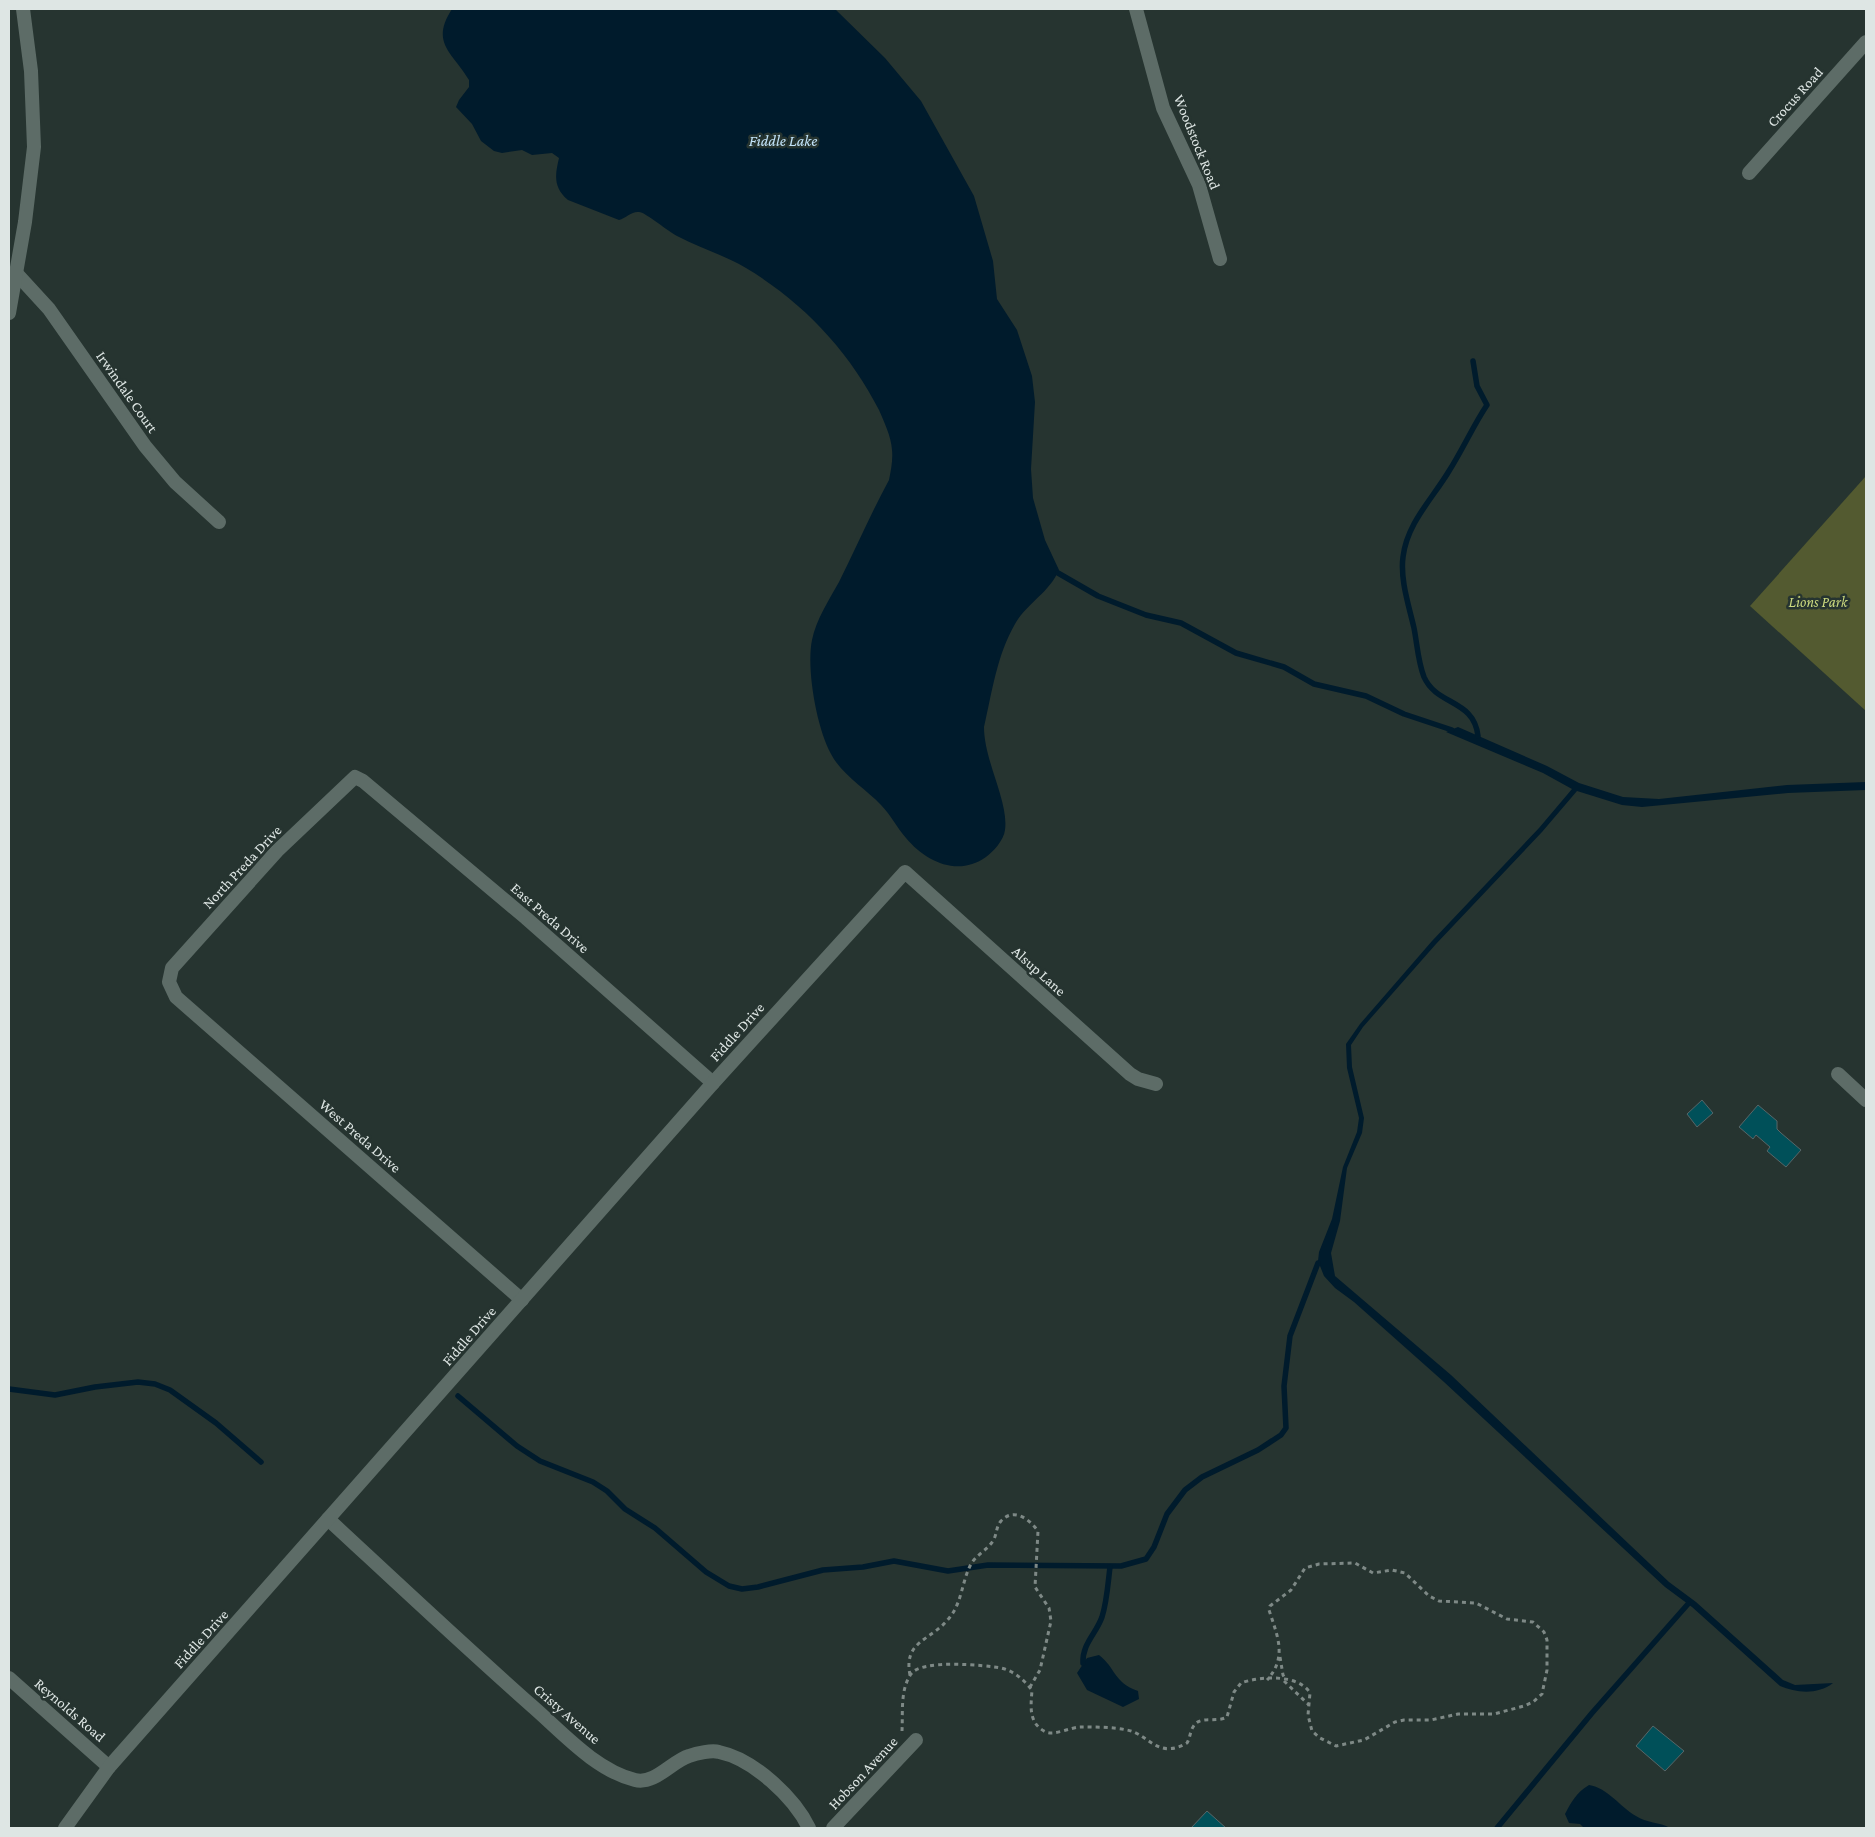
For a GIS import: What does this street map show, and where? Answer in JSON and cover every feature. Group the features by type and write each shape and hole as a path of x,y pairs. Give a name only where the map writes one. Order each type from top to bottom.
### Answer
{"street":[{"path":"9,313 34,148 31,71 23,9"},
{"name":"Woodstock Road","path":"1136,9 1163,108 1199,185 1220,259"},
{"name":"Crocus Road","path":"1749,172 1866,42"},
{"name":"Irwindale Court","path":"16,273 49,309 145,446 175,482 219,522"},
{"name":"North Preda Drive","path":"176,998 169,982 172,968 277,851 355,777 363,780"},
{"name":"East Preda Drive","path":"363,780 526,918 713,1083"},
{"name":"Fiddle Drive","path":"65,1828 110,1766 713,1083 906,872"},
{"name":"Alsup Lane","path":"906,872 1130,1074 1138,1079 1156,1084"},
{"name":"West Preda Drive","path":"176,998 522,1300"},
{"path":"1838,1074 1866,1100"},
{"name":"Cristy Avenue","path":"328,1520 506,1683 583,1751 607,1768 637,1781 656,1776 688,1756 718,1752 750,1765 775,1785 803,1815 808,1828"},
{"name":"Reynolds Road","path":"9,1678 110,1766"},
{"name":"Hobson Avenue","path":"833,1828 916,1740"}],"path":[{"path":"910,1676 908,1658 912,1649 936,1632 950,1617 974,1558 995,1538 1000,1522 1010,1515 1018,1514 1028,1519 1038,1530 1035,1587 1049,1608 1052,1621 1040,1670 1030,1687"},
{"path":"903,1754 904,1688 910,1676 920,1667 936,1664 1002,1668 1021,1677 1032,1690 1031,1714 1044,1731 1051,1734 1079,1727 1129,1730 1154,1746 1170,1748 1187,1743 1193,1726 1201,1720 1217,1722 1227,1717 1234,1692 1241,1683 1267,1680 1285,1680 1300,1682 1310,1693 1308,1722 1312,1731 1320,1738 1336,1746 1364,1740 1395,1722 1404,1720 1431,1720 1458,1714 1494,1714 1524,1706 1537,1699 1544,1686 1548,1651 1547,1640 1544,1632 1533,1622 1507,1620 1476,1603 1439,1601 1429,1596 1410,1577 1399,1570 1373,1573 1355,1563 1341,1562 1312,1565 1306,1568 1290,1590 1270,1606 1273,1623 1278,1635 1283,1675 1285,1680 1309,1705"},
{"path":"1267,1680 1280,1654"}],"green space":[{"name":"Lions Park","path":"1866,476 1866,711 1750,606"}],"water":[{"name":"Fiddle Lake","path":"452,9 835,9 885,58 921,101 974,196 993,261 997,299 1017,330 1032,376 1035,402 1031,469 1033,498 1045,540 1059,570 1050,585 1015,624 1004,648 996,674 984,727 988,754 1003,807 1005,830 1000,842 986,857 975,863 954,866 933,860 914,847 881,805 847,775 836,762 826,743 817,715 810,667 812,640 816,625 889,480 891,469 892,450 889,434 867,388 839,348 823,330 787,296 767,281 729,259 677,236 642,213 634,213 619,220 568,200 560,190 556,180 559,158 552,153 532,155 522,150 502,153 494,151 481,141 472,124 456,107 469,87 469,80 450,54 443,39 446,21"},
{"path":"1458,727 1547,766 1579,783 1623,797 1659,799 1787,785 1866,782 1866,790 1788,793 1642,807 1622,805 1577,791 1542,832 1436,944 1363,1027 1351,1045 1352,1067 1364,1118 1362,1133 1347,1168 1340,1221 1331,1253 1335,1276 1451,1375 1669,1582 1696,1602 1783,1680 1795,1685 1833,1683 1821,1690 1807,1692 1780,1686 1692,1607 1665,1587 1444,1382 1354,1302 1335,1288 1324,1276 1318,1261 1319,1252 1332,1219 1343,1167 1357,1132 1359,1118 1347,1068 1346,1044 1360,1024 1432,941 1539,828 1572,789 1543,773 1446,732"},
{"path":"1099,1655 1119,1679 1138,1691 1139,1699 1123,1707 1087,1690 1077,1673 1087,1658"},
{"path":"1589,1785 1602,1790 1640,1818 1670,1828 1584,1828 1580,1824 1569,1823 1565,1814 1575,1798"}],"building":[{"path":"1702,1100 1713,1113 1697,1127 1687,1114"},
{"path":"1758,1105 1777,1121 1777,1129 1801,1150 1786,1167 1767,1151 1770,1147 1756,1135 1753,1139 1739,1127"},
{"path":"1653,1726 1684,1751 1665,1771 1636,1746"},
{"path":"1207,1811 1226,1828 1191,1828"}],"waterway":[{"path":"1473,361 1477,386 1487,405 1449,471 1415,522 1405,545 1402,566 1420,665 1424,677 1437,693 1470,715 1478,736"},
{"path":"1058,573 1098,596 1146,615 1181,623 1236,653 1284,667 1314,684 1366,696 1404,714 1452,730"},
{"path":"458,1396 517,1446 540,1461 593,1482 607,1491 625,1509 655,1528 706,1572 729,1586 742,1589 758,1587 823,1570 863,1567 894,1561 948,1571 988,1565 1121,1566 1146,1559 1154,1547 1167,1514 1185,1490 1202,1477 1258,1450 1281,1435 1286,1428 1284,1386 1290,1336 1318,1263"},
{"path":"9,1389 55,1395 95,1387 138,1382 155,1384 170,1390 216,1423 261,1462"},
{"path":"1083,1663 1083,1656 1087,1645 1102,1617 1110,1567"},
{"path":"1497,1828 1592,1713 1688,1604"}]}
